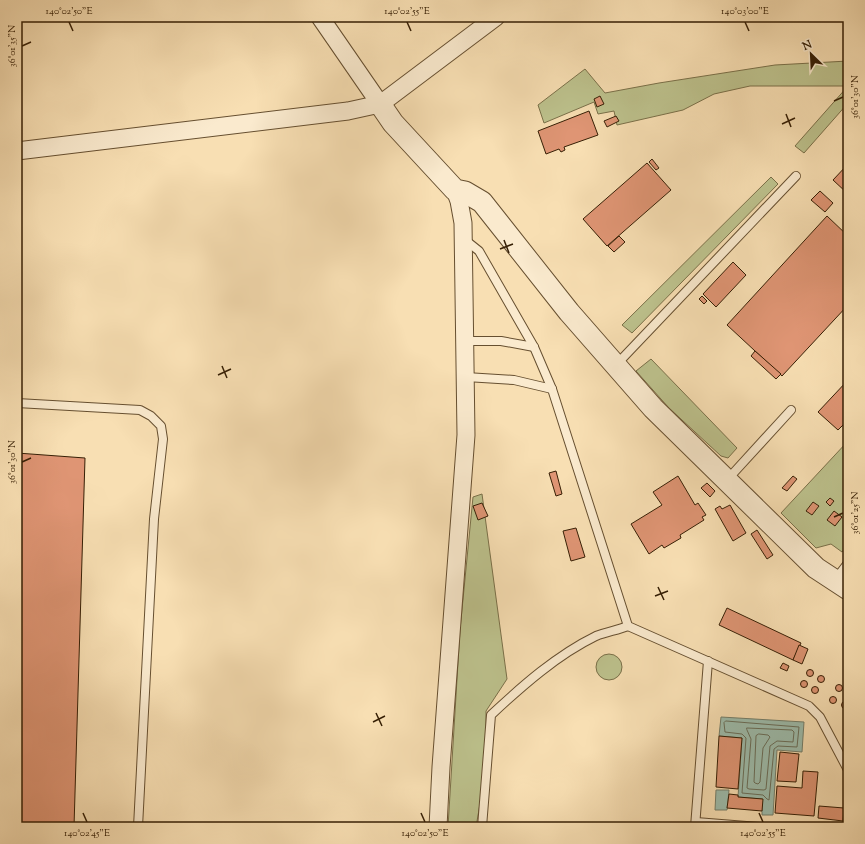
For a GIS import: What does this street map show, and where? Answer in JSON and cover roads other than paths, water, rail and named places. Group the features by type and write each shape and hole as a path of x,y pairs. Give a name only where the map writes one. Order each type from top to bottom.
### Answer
{"street":[{"path":"320,17 393,123 455,190 463,223 466,435 441,767 438,827"},
{"path":"17,151 348,111 380,104 496,17"},
{"path":"455,190 465,192 482,202 569,312 653,408 816,568 841,585"}],"lane":[{"path":"616,366 796,176"},
{"path":"464,239 480,251 534,347 552,389 628,626"},
{"path":"465,341 501,341 534,347"},
{"path":"466,377 514,380 552,389"},
{"path":"17,403 140,410 152,416 161,426 163,439 154,519 138,827"},
{"path":"727,480 792,410"},
{"path":"841,585 848,563"},
{"path":"482,827 491,715 522,686 565,654 596,636 628,626 809,706 820,717 848,770"},
{"path":"708,661 696,825 759,827"}],"water":[{"path":"721,717 804,722 802,752 777,750 773,815 762,815 762,799 738,797 742,738 719,736"},
{"path":"716,790 729,790 727,810 715,810"}]}
